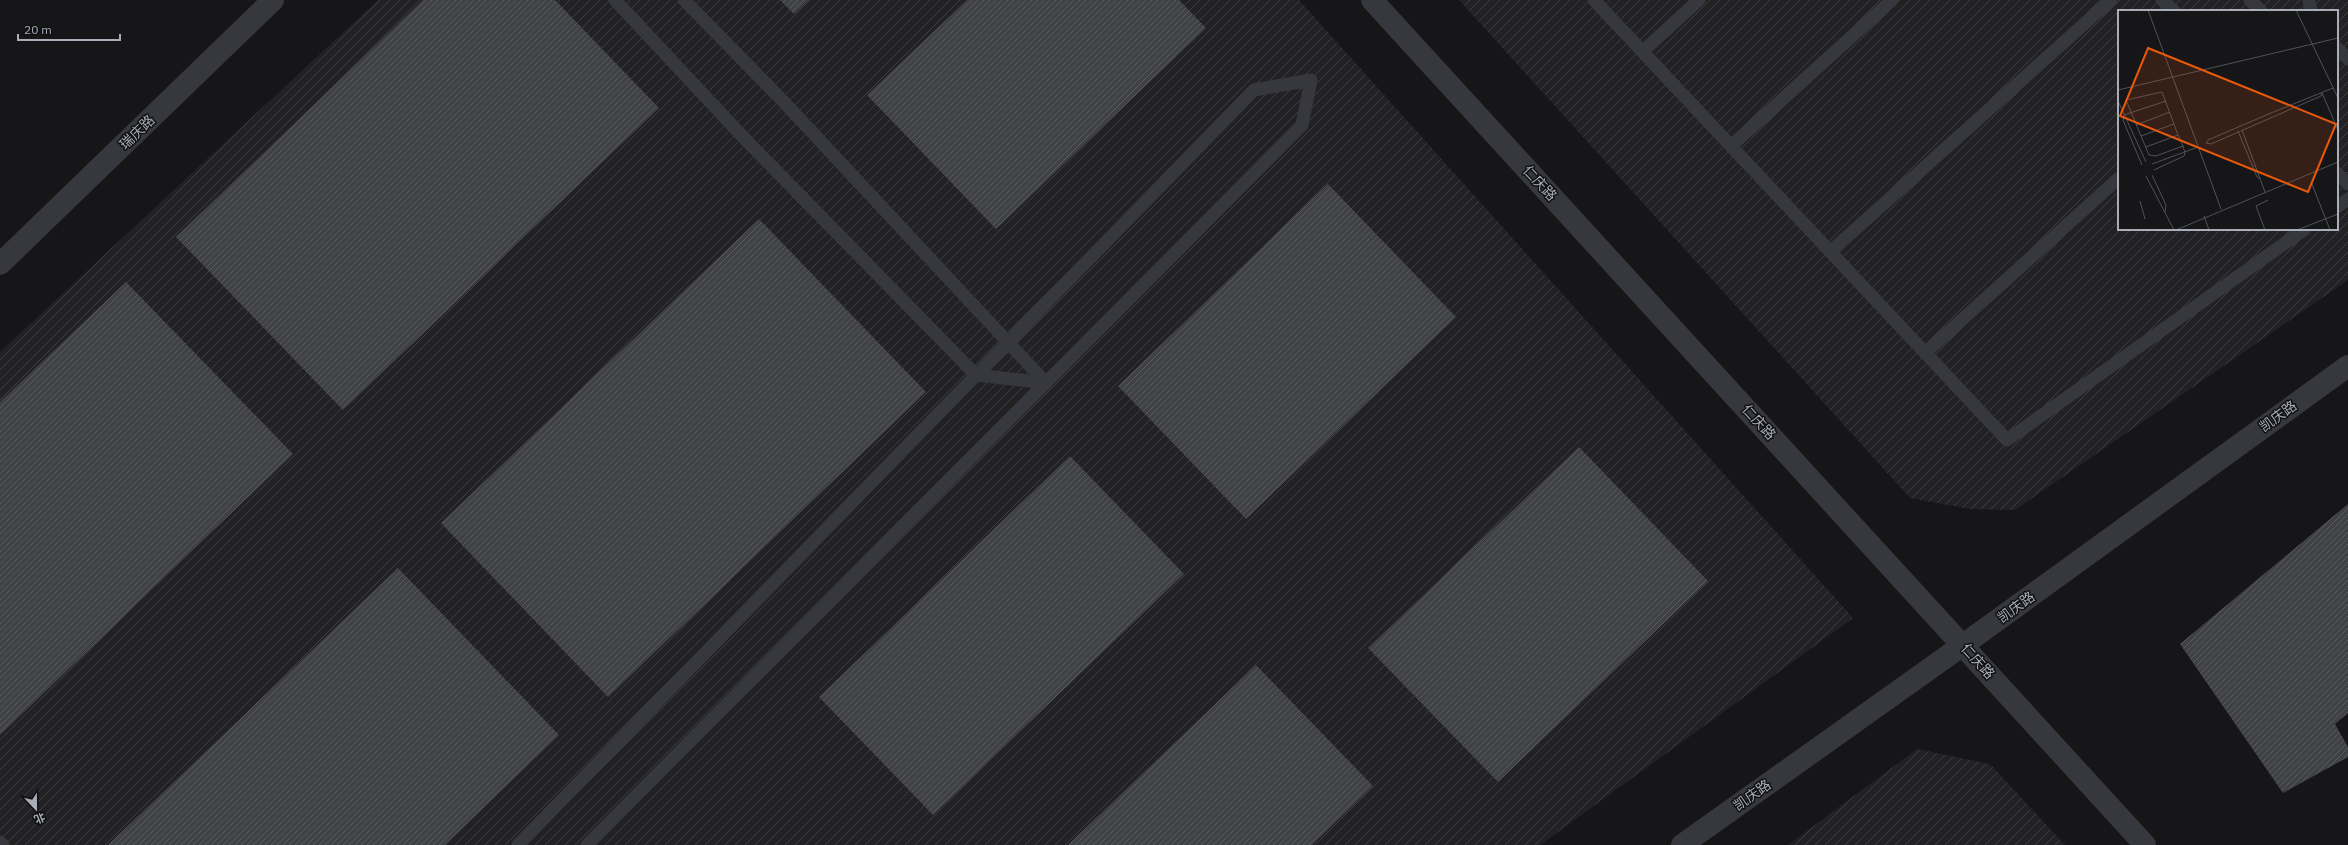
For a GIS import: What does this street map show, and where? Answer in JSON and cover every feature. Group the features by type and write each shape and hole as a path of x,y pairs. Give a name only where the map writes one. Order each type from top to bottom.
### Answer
{"street":[{"name":"瑞庆路","path":"0,264 273,0"},
{"name":"仁庆路","path":"1374,1 2145,845"},
{"name":"凯庆路","path":"1682,845 1963,645 2348,366"}],"lane":[{"path":"615,0 743,137 976,375 1046,383"},
{"path":"684,0 788,106 1046,383"},
{"path":"1594,0 2007,440 2305,230"},
{"path":"1642,52 1699,0"},
{"path":"1731,146 1892,0"},
{"path":"1830,252 2110,0"},
{"path":"2162,0 2173,10"},
{"path":"2250,0 2260,10"},
{"path":"2309,0 2311,10"},
{"path":"2338,49 2348,59"},
{"path":"518,845 1254,90 1311,80 1302,125 587,845"},
{"path":"2338,174 2348,184"},
{"path":"1925,353 2118,179"},
{"path":"2338,206 2348,199"},
{"path":"0,842 3,845"}],"shaded area":[{"path":"378,0 1299,0 1853,618 1540,845 0,845 0,352"},
{"path":"1459,0 2348,0 2348,280 2015,510 1970,509 1910,498"},
{"path":"1917,749 1990,764 2065,845 1788,845"}],"building":[{"path":"423,0 555,0 659,108 343,410 176,237"},
{"path":"780,0 809,0 794,14"},
{"path":"967,0 1179,0 1206,28 996,229 867,95"},
{"path":"1328,184 1456,317 1246,519 1118,386"},
{"path":"759,219 926,392 608,697 441,523"},
{"path":"126,282 293,454 0,735 0,402"},
{"path":"1579,447 1708,581 1498,782 1368,648"},
{"path":"1070,456 1184,574 933,815 819,697"},
{"path":"2348,504 2348,713 2335,724 2348,747 2348,757 2283,793 2180,644"},
{"path":"398,568 559,735 445,845 108,845"},
{"path":"1256,665 1373,786 1312,845 1068,845"}]}
